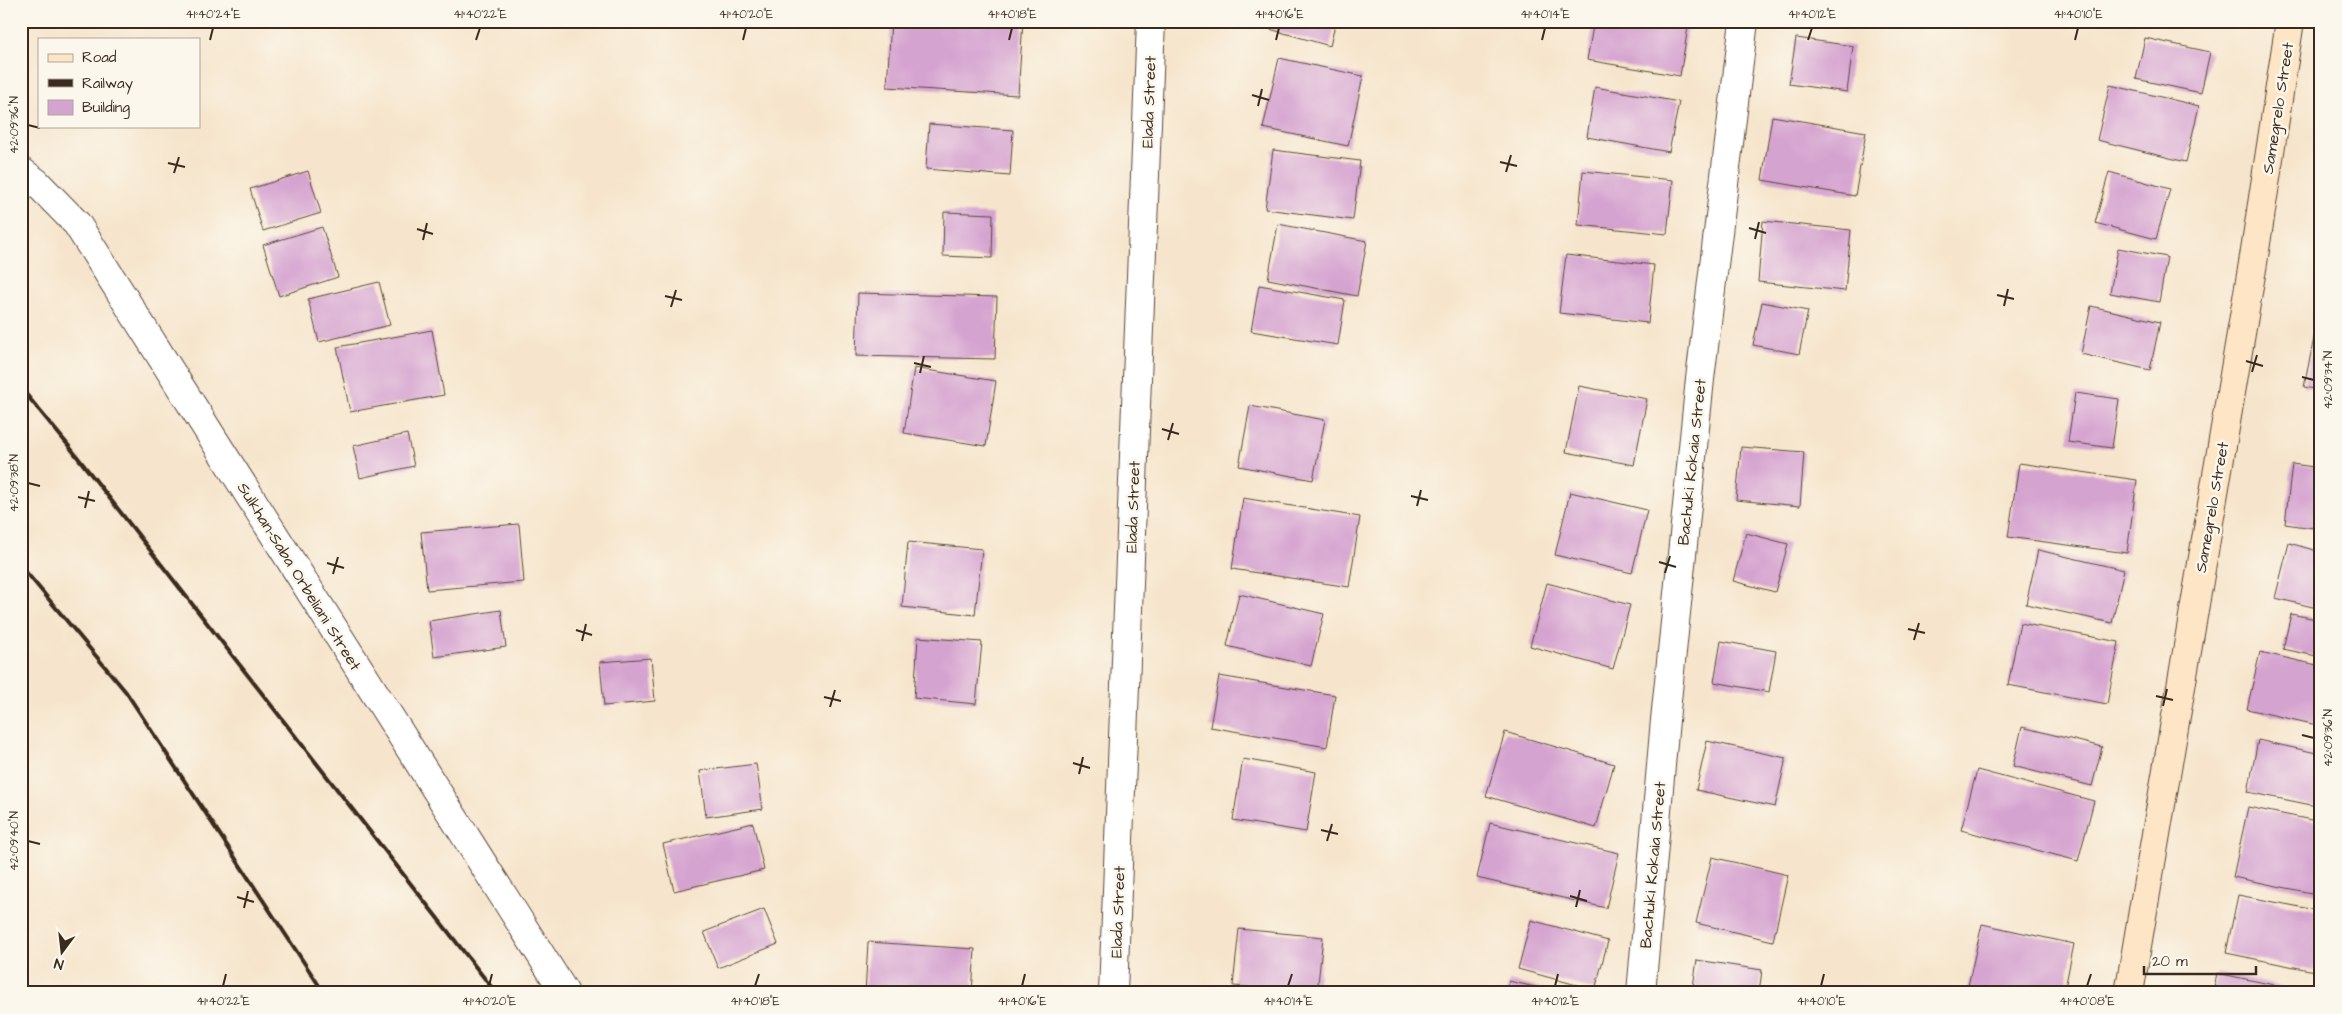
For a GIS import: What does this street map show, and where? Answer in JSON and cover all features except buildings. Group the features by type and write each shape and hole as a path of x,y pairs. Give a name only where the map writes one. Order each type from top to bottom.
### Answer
{"main road":[{"name":"Samegrelo Street","path":"2129,993 2253,263 2290,21"}],"street":[{"name":"Elada Street","path":"1114,993 1151,21"},
{"name":"Bachuki Kokaia Street","path":"1641,993 1665,720 1700,379 1744,21"},
{"name":"Sulkhan-Saba Orbeliani Street","path":"21,171 36,182 78,224 565,993"}],"railway":[{"path":"21,388 68,445 496,993"},
{"path":"21,566 126,692 324,993"}]}
